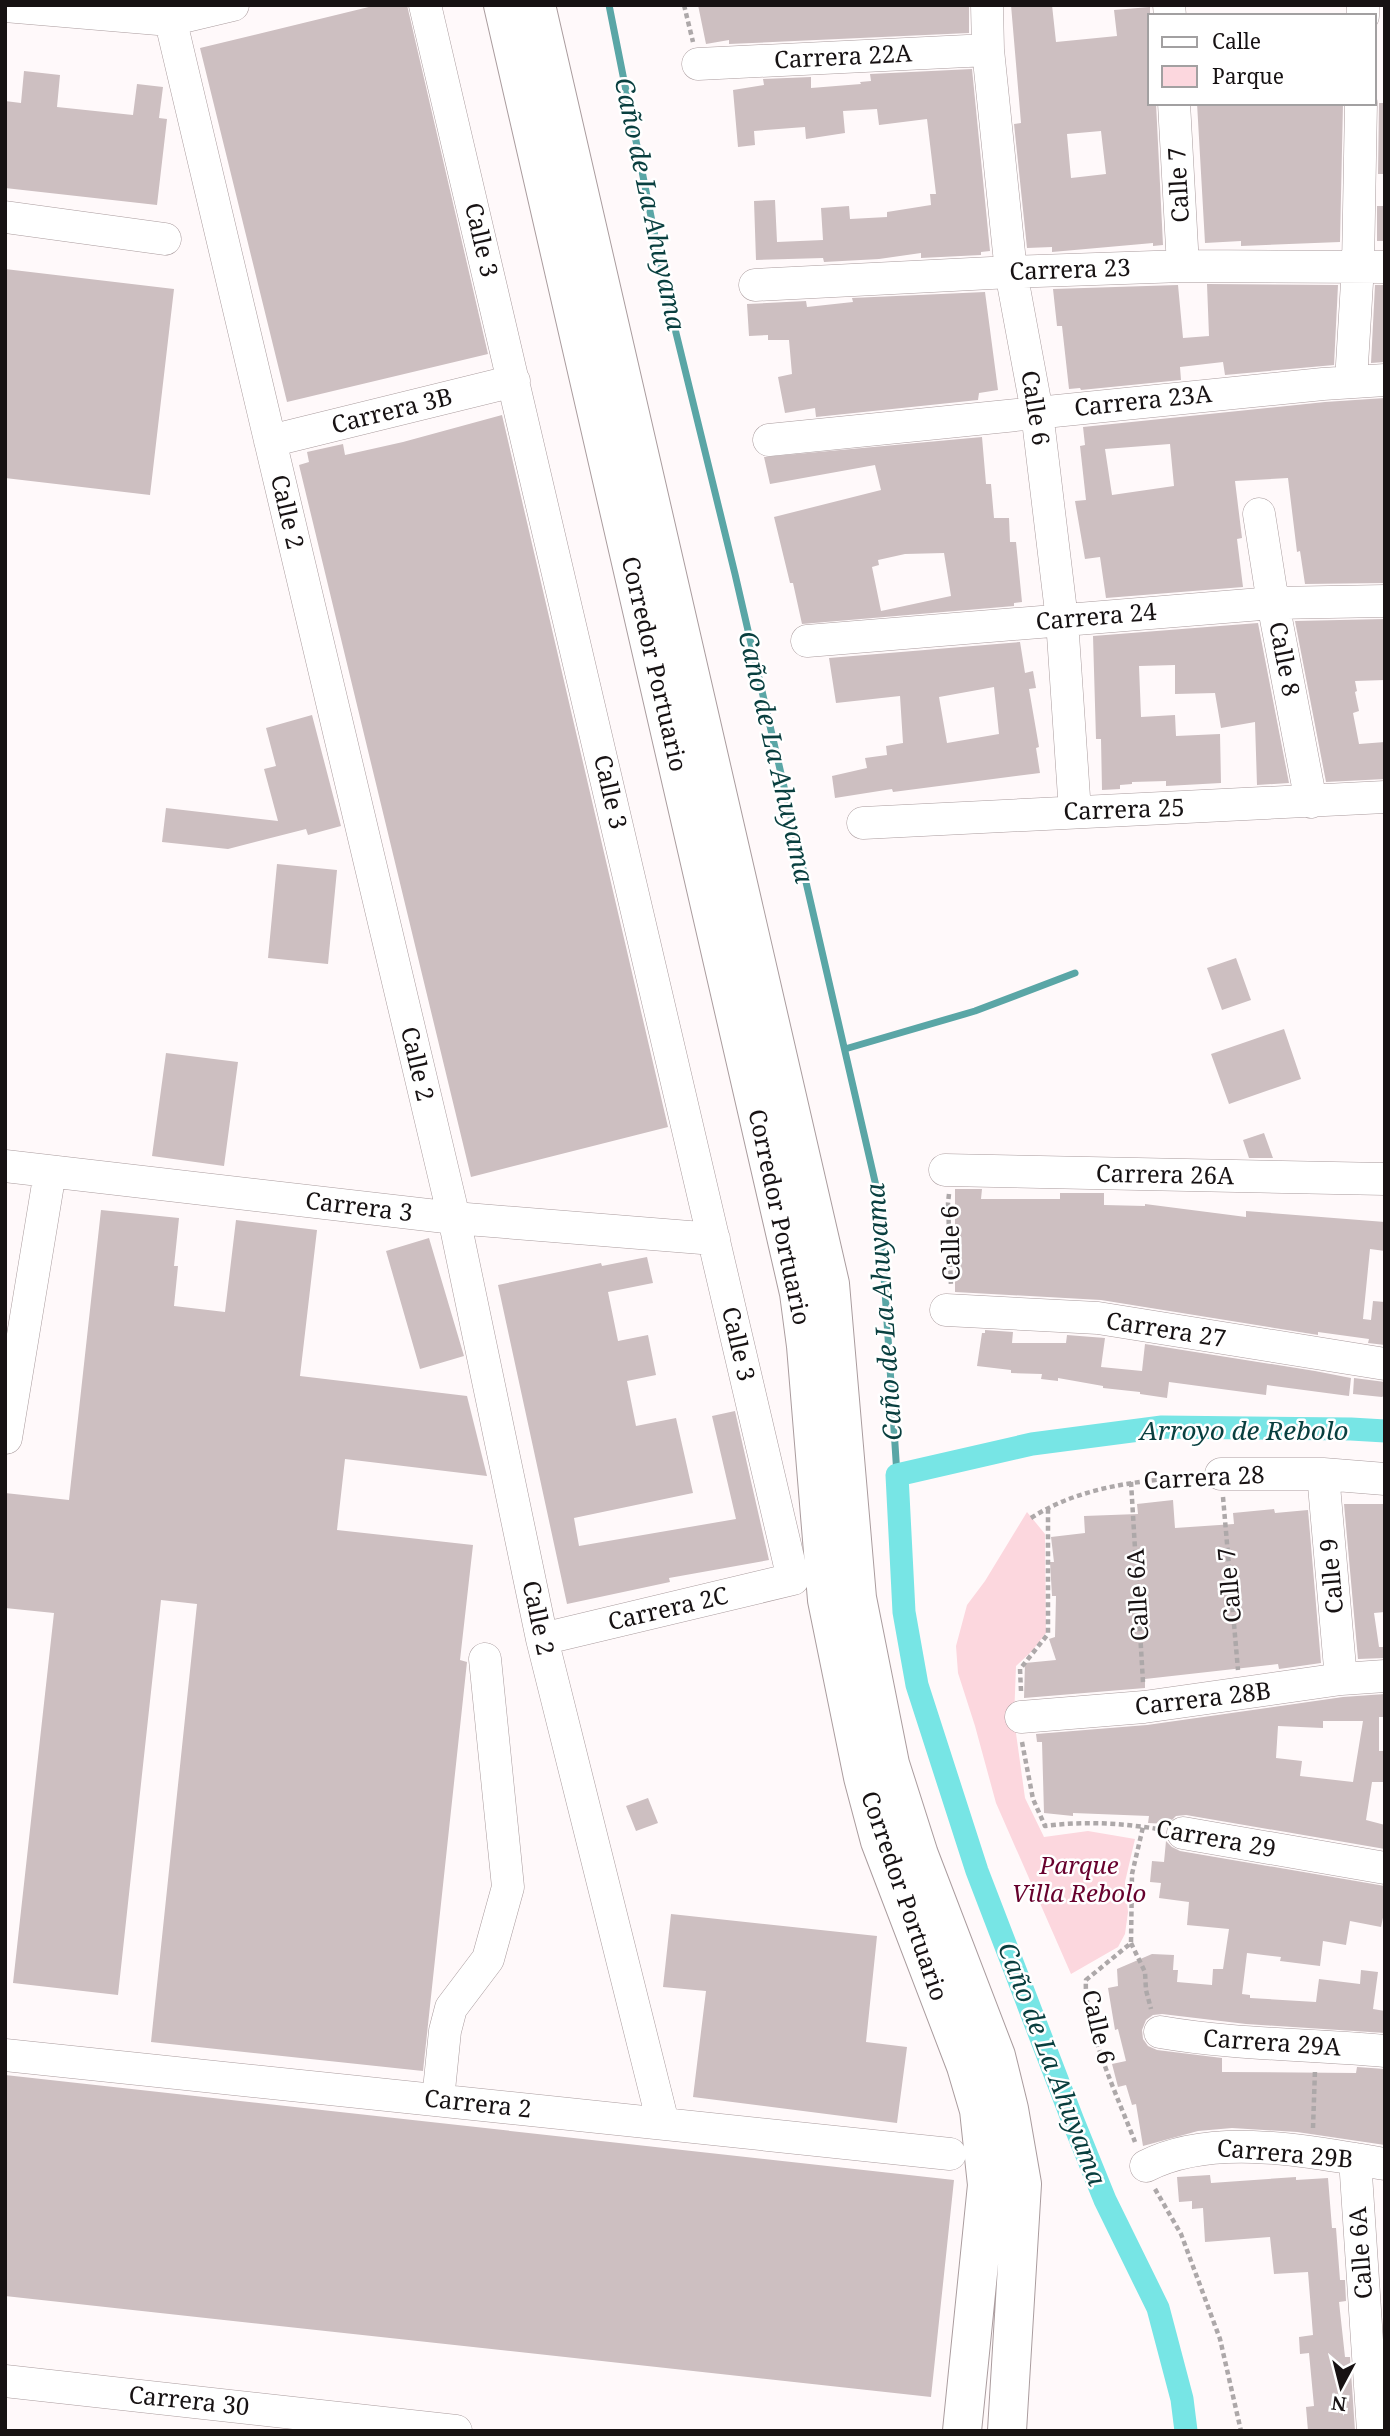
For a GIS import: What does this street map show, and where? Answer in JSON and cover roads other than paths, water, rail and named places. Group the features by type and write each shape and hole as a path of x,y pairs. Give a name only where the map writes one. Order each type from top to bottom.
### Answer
{"main road":[{"name":"Corredor Portuario","path":"503,5 799,1293 806,1346 825,1583 863,1777 880,1841 966,2066 979,2110 987,2185 962,2431"},
{"name":"Corredor Portuario","path":"536,5 830,1284 825,1583 890,1764 919,1855 996,2056 1017,2146 1022,2183 1007,2431"}],"street":[{"path":"5,6 168,13 233,5"},
{"name":"Calle 3","path":"425,5 714,1239 825,1583"},
{"name":"Calle 6","path":"987,5 988,50 1011,272 1037,412 1062,620 1075,812"},
{"name":"Calle 2","path":"168,13 454,1218 542,1639 663,2123"},
{"name":"Carrera 22A","path":"698,64 988,50"},
{"name":"Calle 7","path":"1174,105 1183,267"},
{"path":"1351,381 1371,267 1361,105"},
{"path":"5,217 165,239"},
{"name":"Carrera 23","path":"755,285 1011,272 1183,267 1371,267"},
{"name":"Carrera 23A","path":"769,440 1351,381 1385,380"},
{"name":"Carrera 3B","path":"270,441 514,381"},
{"name":"Calle 8","path":"1259,514 1311,802"},
{"name":"Carrera 24","path":"807,641 1273,603 1385,601"},
{"name":"Carrera 25","path":"863,822 1311,802 1383,802"},
{"name":"Carrera 3","path":"5,1166 454,1218 714,1239"},
{"path":"6,1438 50,1171"},
{"name":"Carrera 26A","path":"949,1171 1385,1179"},
{"name":"Carrera 27","path":"955,1311 1098,1318 1385,1364"},
{"name":"Carrera 28","path":"1221,1474 1323,1474 1385,1479"},
{"name":"Calle 9","path":"1323,1474 1341,1679"},
{"name":"Carrera 2C","path":"542,1639 825,1583"},
{"path":"438,2100 445,2031 451,2008 488,1959 508,1887 485,1659"},
{"name":"Carrera 28B","path":"1021,1717 1144,1707 1341,1679 1385,1676"},
{"name":"Carrera 29","path":"1183,1833 1385,1868"},
{"name":"Carrera 29A","path":"1160,2032 1245,2043 1317,2045 1385,2052"},
{"name":"Carrera 2","path":"5,2055 950,2154"},
{"name":"Carrera 29B","path":"1146,2166 1163,2157 1208,2147 1312,2151 1370,2162"},
{"name":"Calle 6A","path":"1370,2162 1377,2372 1373,2431"},
{"name":"Carrera 30","path":"5,2381 456,2431"}],"waterway":[{"name":"Caño de La Ahuyama","path":"609,5 666,292 735,574 879,1199 897,1475"},
{"path":"845,1049 975,1011 1075,973"},
{"name":"Caño de La Ahuyama","path":"1186,2431 1182,2399 1158,2308 1105,2200 1073,2121 977,1871 917,1685 904,1612 897,1475 1032,1444 1162,1427 1385,1431"}],"water label":[{"name":"Arroyo de Rebolo","path":"1244,1431"}],"park label":[{"name":"Parque Villa Rebolo","path":"1079,1880"}]}
